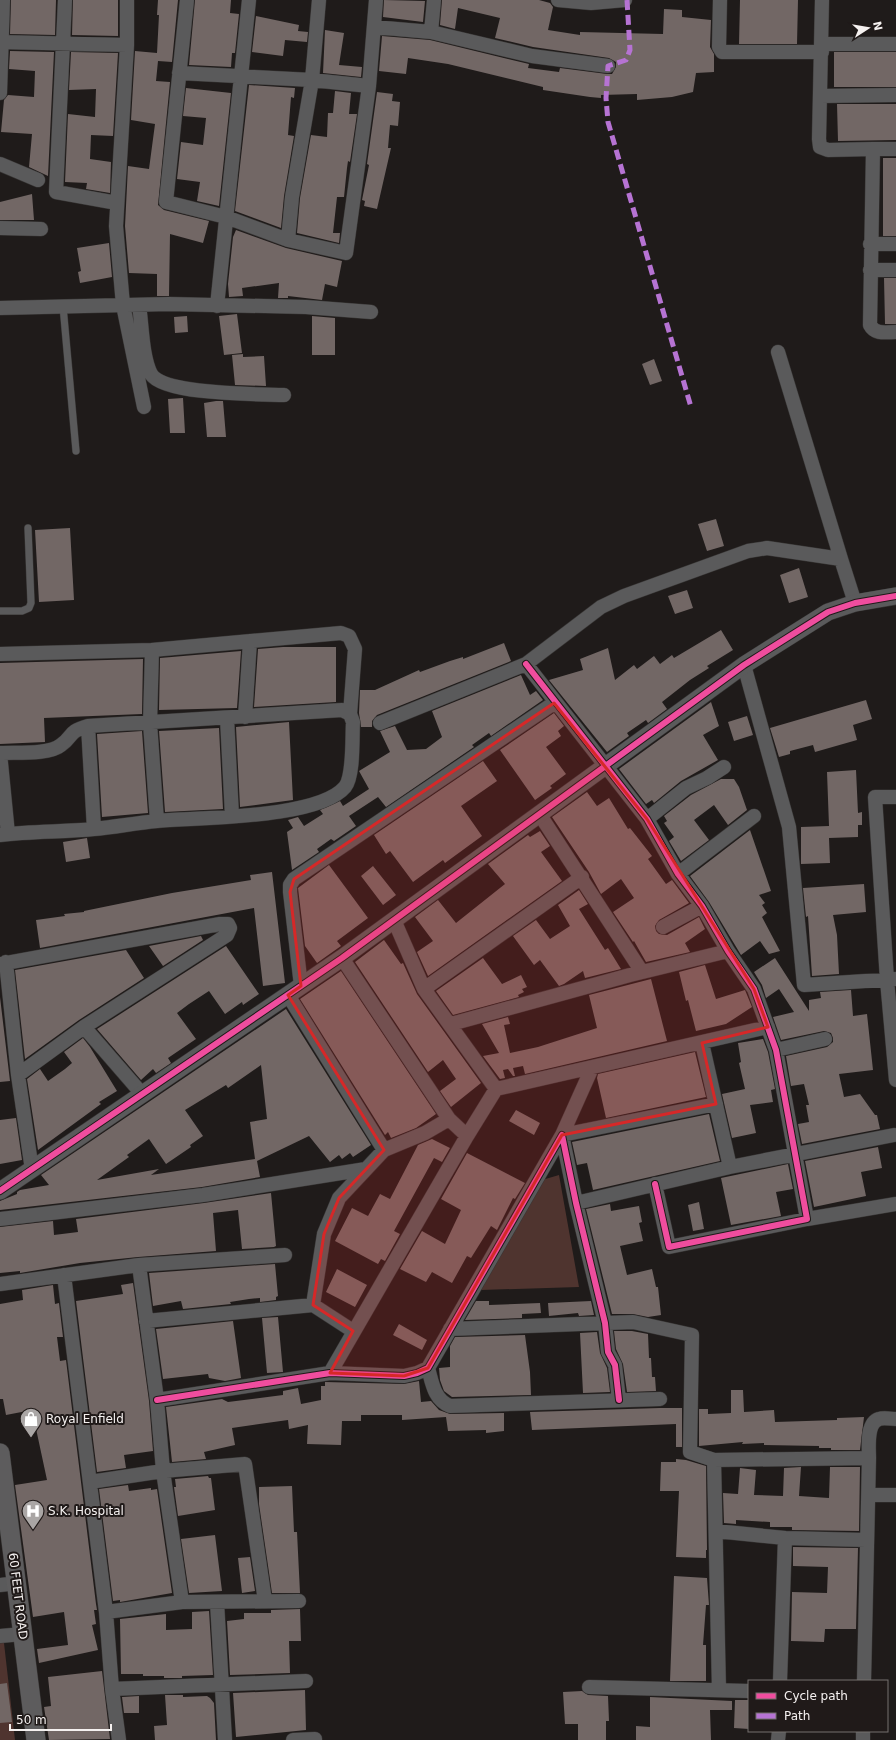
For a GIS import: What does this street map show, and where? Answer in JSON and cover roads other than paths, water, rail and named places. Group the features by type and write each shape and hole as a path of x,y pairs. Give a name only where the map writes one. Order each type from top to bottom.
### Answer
{"main road":[{"name":"60 FEET ROAD","path":"0,1453 8,1584 23,1634 36,1740"}],"street":[{"path":"0,94 3,0"},
{"path":"65,0 56,192 117,203"},
{"path":"127,0 127,45 116,226 123,305 144,407"},
{"path":"188,0 166,202 226,217 288,240 346,253 369,86 376,0"},
{"path":"216,306 242,77 249,0"},
{"path":"288,240 292,197 312,80 319,0"},
{"path":"431,32 434,0"},
{"path":"558,0 591,3 625,0"},
{"path":"720,0 719,47 722,52 896,44"},
{"path":"822,0 820,147 828,150 896,149"},
{"path":"374,27 431,32 532,56 608,66"},
{"path":"1,42 127,45"},
{"path":"179,73 312,80 369,86"},
{"path":"820,96 896,95"},
{"path":"873,149 870,244 870,325 872,330 876,332 896,332"},
{"path":"0,164 38,180"},
{"path":"0,228 41,229"},
{"path":"870,244 896,244"},
{"path":"870,270 896,270"},
{"path":"0,308 169,304 313,307 371,312"},
{"path":"139,305 147,363 156,380 165,385 229,394 284,395"},
{"path":"778,352 855,603"},
{"path":"380,723 526,664 601,607 624,596 748,551 767,548 841,559"},
{"path":"0,1191 342,958 605,768 744,665 828,612 855,603 896,596"},
{"path":"0,654 152,650 342,633 349,636 354,649 350,714 353,722 350,775 346,786 338,793 320,802 304,807 232,816 157,821 94,829 4,835 0,752 44,751 55,749 62,745 72,732 88,726 342,710 350,714"},
{"path":"245,717 250,641"},
{"path":"152,650 150,723 157,821"},
{"path":"526,664 554,703 646,819 678,874 702,906 728,951 754,989 776,1050 807,1218"},
{"path":"744,665 789,827 804,985 891,979"},
{"path":"384,1150 295,991 290,885 294,879 554,703"},
{"path":"227,718 232,816"},
{"path":"88,726 94,829"},
{"path":"646,819 686,788 707,778 724,767"},
{"path":"896,797 875,797 891,979 896,1080"},
{"path":"540,815 582,877 642,972"},
{"path":"678,874 754,816"},
{"path":"424,989 582,877"},
{"path":"663,927 702,906"},
{"path":"394,920 424,989 451,1024 496,1089"},
{"path":"18,1076 84,1027 227,935 230,931 228,924 3,963 18,1076 32,1170"},
{"path":"451,1024 642,972 728,951"},
{"path":"342,958 450,1119 467,1136"},
{"path":"84,1027 143,1095"},
{"path":"330,1373 353,1331 496,1089 768,1027"},
{"path":"776,1050 825,1039"},
{"path":"702,1043 730,1167"},
{"path":"157,1400 330,1373 404,1376 417,1373 428,1368 562,1135 592,1068"},
{"path":"562,1135 716,1104"},
{"path":"313,1305 324,1234 339,1198 384,1150 418,1137 450,1119"},
{"path":"562,1135 604,1323 608,1352 615,1366 619,1400"},
{"path":"576,1202 730,1167 894,1135"},
{"path":"0,1219 203,1195 366,1170"},
{"path":"655,1184 669,1247 807,1218 896,1204"},
{"path":"0,1284 139,1265 285,1255"},
{"path":"139,1265 157,1400 163,1471 182,1602"},
{"path":"64,1275 106,1612 112,1689 119,1740"},
{"path":"146,1321 313,1305 353,1331"},
{"path":"450,1329 633,1322 692,1335 690,1452 714,1460 868,1458"},
{"path":"428,1368 438,1397 444,1404 450,1406 660,1399"},
{"path":"864,1680 868,1458 871,1429 873,1422 880,1418 896,1419"},
{"path":"714,1460 719,1690"},
{"path":"90,1482 163,1471 244,1464 265,1601"},
{"path":"868,1495 896,1495"},
{"path":"716,1531 785,1538 866,1540"},
{"path":"780,1680 785,1538"},
{"path":"106,1612 182,1602 299,1601"},
{"path":"217,1602 225,1740"},
{"path":"0,1636 23,1634"},
{"path":"112,1689 306,1681"},
{"path":"589,1687 748,1691"},
{"path":"292,1740 315,1739"}],"lane":[{"path":"63,306 76,451"},
{"path":"0,611 22,610 29,608 31,602 28,528"}],"place":[{"name":"Royal Enfield","path":"31,1438"},
{"name":"S.K. Hospital","path":"33,1530"}]}
